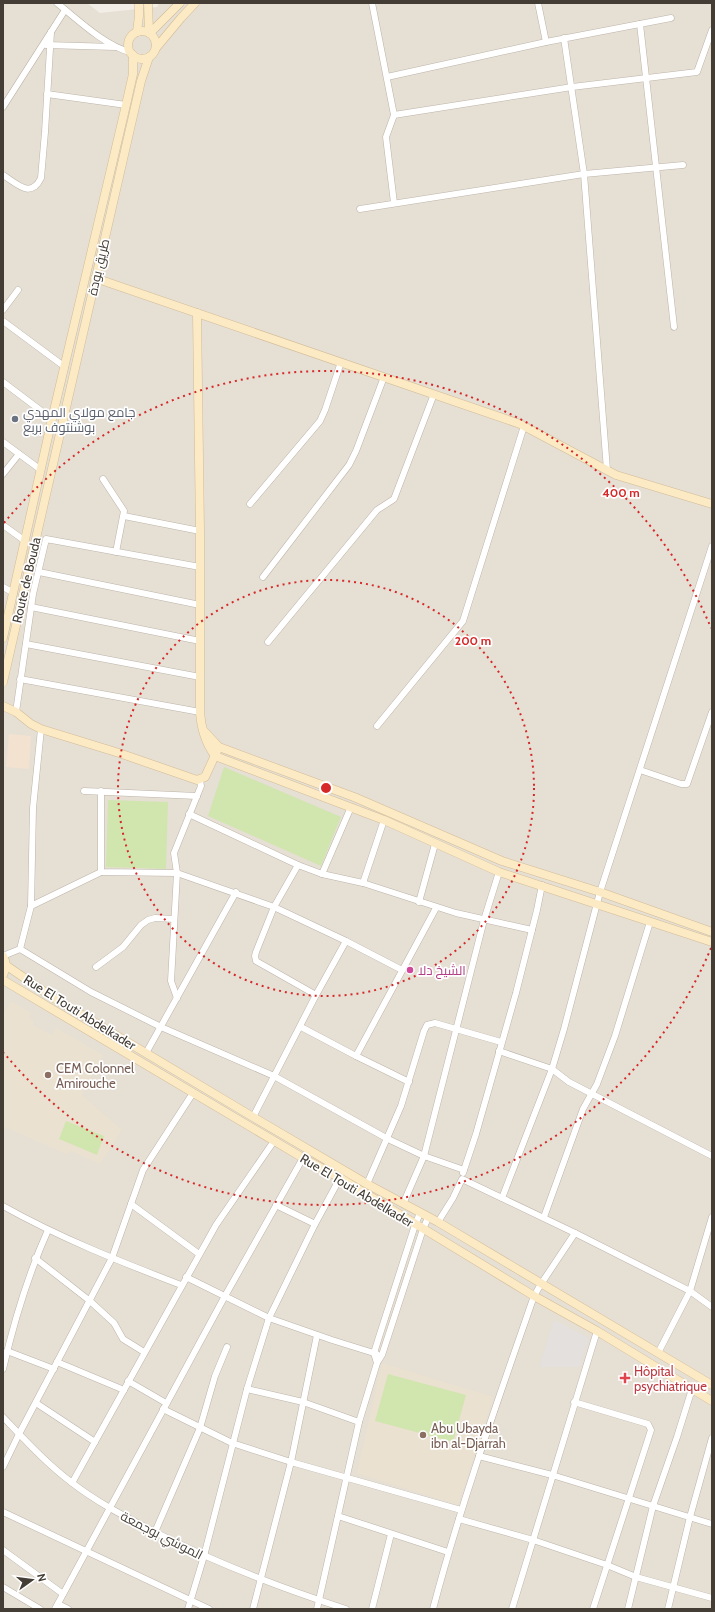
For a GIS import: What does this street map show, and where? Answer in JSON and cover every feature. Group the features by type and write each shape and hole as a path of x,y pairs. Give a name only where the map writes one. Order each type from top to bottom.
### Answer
{"street":[{"path":"57,3 115,47 132,53 141,59 149,57 155,52 156,48 195,3"},
{"path":"137,32 139,3"},
{"path":"148,3 150,33 155,40 156,48"},
{"path":"150,33 180,3"},
{"path":"372,3 394,115 386,137 394,203"},
{"path":"538,3 546,42"},
{"path":"3,107 65,10"},
{"path":"387,77 564,38 671,18"},
{"path":"640,24 674,327"},
{"path":"394,115 572,88 697,72 712,30"},
{"path":"132,53 128,47 130,38 137,32 145,31 150,33"},
{"path":"3,175 26,189 31,190 38,185 41,178 51,32"},
{"path":"564,38 584,174 607,470"},
{"path":"43,45 115,47"},
{"name":"طريق بودة","path":"41,470 133,74 132,53"},
{"name":"طريق بودة","path":"50,477 142,75 149,57"},
{"path":"47,94 126,106"},
{"path":"360,209 584,174 683,165"},
{"path":"102,208 111,210"},
{"path":"95,278 524,426 616,475 712,504"},
{"path":"3,310 18,290"},
{"path":"197,313 200,531 200,712 201,727 208,746 215,756 384,820 499,872 712,942"},
{"path":"3,321 65,367"},
{"path":"250,504 320,421 341,362"},
{"path":"263,577 349,465 356,451 384,377"},
{"path":"3,382 52,419"},
{"path":"268,642 377,510 394,499 434,394"},
{"path":"377,726 464,621 524,426"},
{"path":"3,442 41,470"},
{"path":"3,474 19,454"},
{"name":"Route de Bouda","path":"3,638 41,470"},
{"name":"Route de Bouda","path":"3,682 50,477"},
{"path":"103,479 122,507 124,516 116,552"},
{"path":"124,516 200,531"},
{"path":"3,525 25,541"},
{"path":"16,712 31,607 44,543 47,538 200,568"},
{"path":"502,1198 552,1069 598,904 600,892 712,546"},
{"path":"38,572 200,605"},
{"path":"3,587 14,593"},
{"path":"31,607 200,641"},
{"path":"26,644 200,677"},
{"path":"20,679 200,712"},
{"path":"3,706 16,712 31,724 41,729 119,753 194,779 200,780 205,777 219,747"},
{"path":"640,770 681,784 687,784 712,712"},
{"path":"201,727 219,747 354,797 502,861 600,892 712,932"},
{"path":"20,949 31,906 33,808 41,729"},
{"path":"177,998 171,981 177,873 174,854 201,786 200,780"},
{"path":"84,791 197,796"},
{"path":"101,791 102,872"},
{"path":"322,874 351,807"},
{"path":"189,814 298,865 322,874 363,883 436,908 532,930"},
{"path":"363,883 384,820"},
{"path":"419,902 435,844"},
{"path":"298,865 274,907 255,956 256,961 316,995"},
{"path":"31,906 102,872 177,873 236,892 274,907 346,941 402,970"},
{"path":"403,1204 424,1156 484,920 499,872"},
{"path":"438,1222 453,1198 462,1179 476,1134 538,910 542,885"},
{"path":"146,1053 236,892"},
{"path":"356,1056 436,908"},
{"path":"96,967 123,947 141,925 148,920 155,918 174,919"},
{"path":"544,1217 581,1114 598,1084 615,1036 650,922"},
{"path":"253,1117 301,1027 316,995 346,941"},
{"path":"3,975 6,966 3,956 20,949"},
{"path":"20,949 91,992 161,1027 274,1076 388,1139 424,1156 464,1170"},
{"name":"Rue El Touti Abdelkader","path":"6,966 52,997 253,1117 403,1204 438,1222 712,1385"},
{"name":"Rue El Touti Abdelkader","path":"3,980 274,1141 340,1178 415,1225 534,1296 597,1331 712,1401"},
{"path":"368,1184 388,1139 409,1082 427,1025 435,1023 501,1042"},
{"path":"301,1027 409,1082"},
{"path":"499,1051 552,1069 565,1079 592,1094 712,1156"},
{"path":"3,1467 112,1258 143,1170 193,1093"},
{"path":"72,1483 181,1285 216,1225 274,1141"},
{"path":"68,1609 56,1606 88,1551 166,1403 303,1158"},
{"path":"188,1609 204,1556 247,1389 269,1318 315,1224 340,1178"},
{"path":"462,1179 544,1217 690,1291 712,1307"},
{"path":"131,1204 199,1254"},
{"path":"276,1204 315,1224"},
{"path":"3,1206 48,1230 112,1258 181,1285"},
{"path":"377,1363 374,1353 420,1213"},
{"path":"658,1353 690,1291 712,1217"},
{"path":"317,1609 360,1422 377,1363 382,1355 423,1229 428,1218"},
{"path":"3,1369 16,1313 48,1230"},
{"path":"433,1609 461,1510 534,1296 575,1233"},
{"path":"36,1258 90,1301 114,1323 123,1339 144,1352"},
{"path":"517,1286 524,1274"},
{"path":"186,1277 269,1318 317,1335 382,1355"},
{"path":"391,1298 400,1301"},
{"path":"512,1609 574,1402 597,1331"},
{"path":"253,1609 262,1580 291,1462 317,1335"},
{"path":"154,1532 200,1428 215,1376 227,1347"},
{"path":"7,1351 54,1369"},
{"path":"57,1362 124,1390"},
{"path":"128,1381 166,1403"},
{"path":"247,1389 303,1402 360,1422"},
{"path":"628,1609 654,1506 678,1436 692,1389"},
{"path":"574,1402 648,1424 651,1427 651,1434 593,1609"},
{"path":"36,1403 95,1442"},
{"path":"163,1410 232,1443 291,1462 461,1510"},
{"name":"الموشي بوجمعة","path":"3,1417 37,1452 72,1483 110,1509 204,1556 262,1580 346,1609"},
{"path":"668,1609 690,1517 712,1438"},
{"path":"479,1456 552,1475 712,1524"},
{"path":"3,1512 191,1599 209,1609"},
{"path":"338,1516 448,1552"},
{"path":"459,1519 533,1540 607,1565 636,1577 712,1598"},
{"path":"372,1609 391,1534"},
{"path":"3,1550 63,1594"},
{"path":"3,1587 40,1609"}],"shaded area":[{"path":"3,3 87,3 100,13 157,7 159,3 712,3 712,1609 3,1609"},
{"path":"9,734 31,736 29,769 6,767"},
{"name":"CEM Colonnel Amirouche","path":"11,1001 31,1013 29,1017 33,1020 33,1025 52,1035 56,1028 103,1055 82,1095 122,1130 100,1164 71,1151 66,1154 3,1126 3,1014"},
{"path":"554,1320 589,1338 580,1367 539,1367"},
{"name":"Abu Ubayda ibn al-Djarrah","path":"382,1363 493,1397 458,1505 357,1473"}],"green space":[{"path":"224,767 341,817 321,866 208,816"},
{"path":"108,800 168,802 166,869 106,867"},
{"path":"66,1121 104,1136 97,1155 59,1139"},
{"path":"388,1374 466,1395 453,1442 375,1421"}],"place":[{"name":"جامع مولاي المهدي بوشنتوف بربع","path":"15,419"},
{"name":"الشيخ دلا","path":"410,970"},
{"name":"CEM Colonnel Amirouche","path":"48,1075"},
{"name":"Hôpital psychiatrique","path":"625,1378"},
{"name":"Abu Ubayda ibn al-Djarrah","path":"423,1435"}]}
